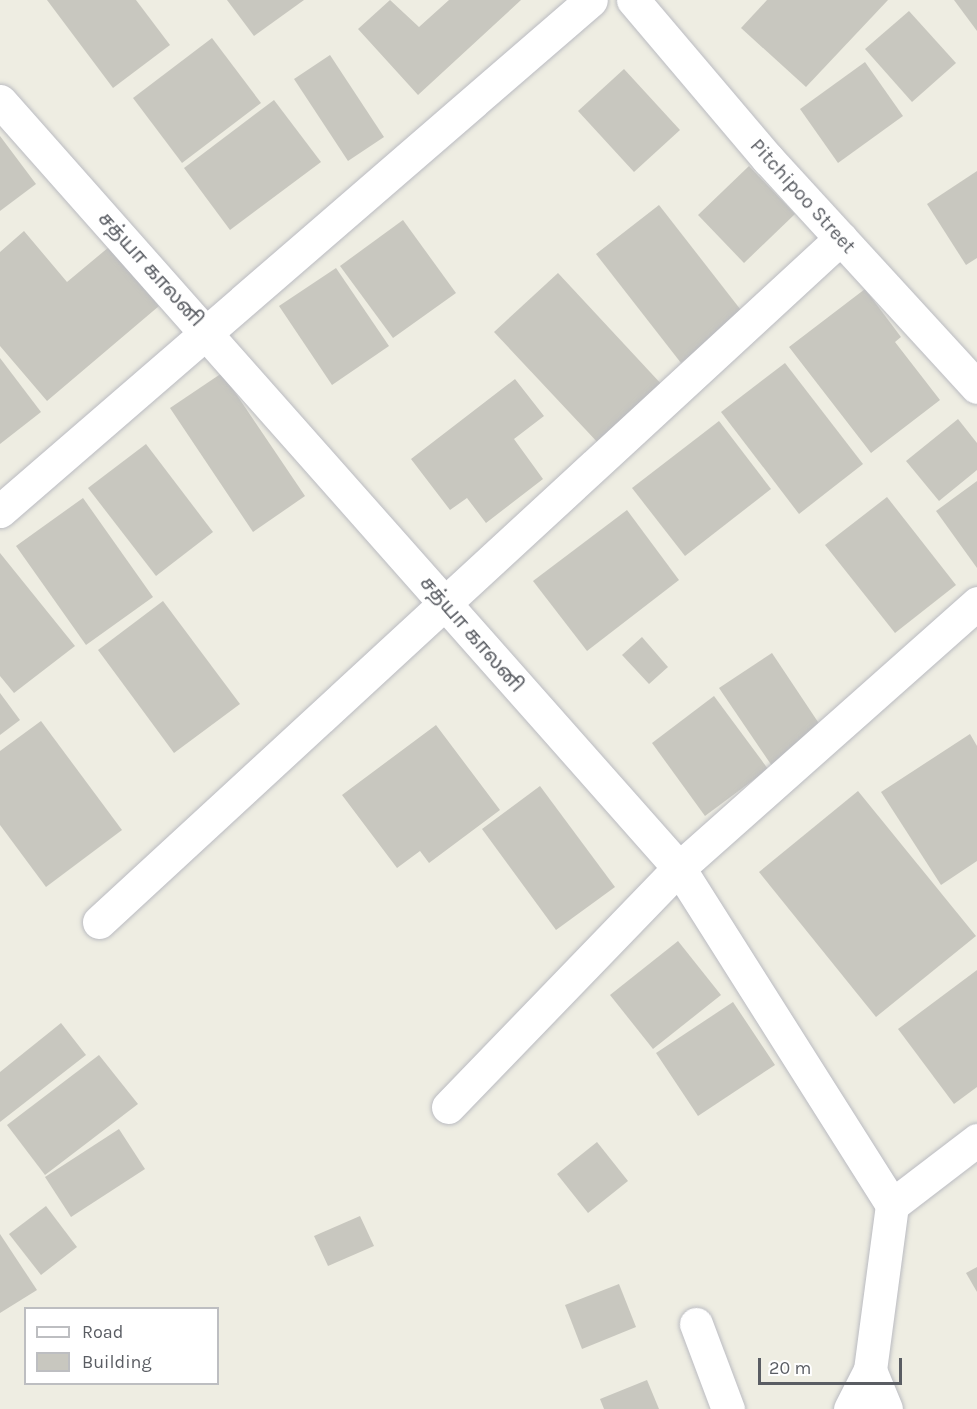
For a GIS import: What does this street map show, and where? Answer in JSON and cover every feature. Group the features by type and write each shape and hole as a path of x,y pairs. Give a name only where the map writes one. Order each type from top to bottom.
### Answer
{"street":[{"path":"0,511 591,0"},
{"name":"Pitchipoo Street","path":"633,0 841,238 977,387"},
{"name":"சத்யா காலனி","path":"0,100 679,868 892,1205"},
{"path":"99,922 841,238"},
{"path":"448,1107 679,868 977,603"},
{"path":"850,1409 870,1370 892,1205 977,1140"},
{"path":"696,1324 728,1409"},
{"path":"870,1370 886,1409"}],"building":[{"path":"47,0 136,0 170,45 113,88"},
{"path":"227,0 304,0 254,36"},
{"path":"390,0 419,27 449,0 521,0 418,95 358,29"},
{"path":"767,0 888,0 806,87 741,28"},
{"path":"954,0 977,0 977,31"},
{"path":"909,11 956,63 912,102 865,49"},
{"path":"212,38 261,103 182,163 133,98"},
{"path":"330,55 384,137 348,161 294,79"},
{"path":"865,62 903,116 838,163 800,109"},
{"path":"624,69 680,130 634,172 578,111"},
{"path":"274,100 321,162 230,230 184,168"},
{"path":"0,136 36,184 0,211"},
{"path":"749,166 795,214 744,263 698,215"},
{"path":"977,171 977,258 966,265 927,204"},
{"path":"659,205 744,314 681,363 596,254"},
{"path":"403,220 456,293 393,338 340,266"},
{"path":"24,231 67,282 109,247 159,306 47,401 0,346 0,252"},
{"path":"336,268 389,346 332,385 279,306"},
{"path":"558,273 664,387 600,445 494,332"},
{"path":"865,289 901,337 895,342 940,400 871,453 789,347"},
{"path":"0,358 41,412 0,444"},
{"path":"785,363 863,464 799,514 721,412"},
{"path":"222,373 305,496 253,532 170,408"},
{"path":"515,379 544,416 514,439 543,479 486,523 467,498 450,510 411,459"},
{"path":"958,419 977,443 977,470 939,501 906,461"},
{"path":"719,421 771,489 685,556 632,488"},
{"path":"146,444 213,532 156,576 88,488"},
{"path":"977,481 977,568 936,511"},
{"path":"887,497 956,585 895,633 825,545"},
{"path":"83,498 153,597 86,645 16,546"},
{"path":"627,510 679,580 587,651 533,581"},
{"path":"0,553 75,646 14,693 0,676"},
{"path":"163,601 240,704 174,753 98,650"},
{"path":"642,637 668,667 649,684 622,655"},
{"path":"772,653 824,731 772,766 719,688"},
{"path":"0,693 20,720 0,735"},
{"path":"714,696 768,769 705,816 652,743"},
{"path":"41,721 122,830 46,887 0,825 0,751"},
{"path":"436,725 500,810 429,863 420,851 397,868 342,795"},
{"path":"970,734 977,746 977,861 941,885 881,792"},
{"path":"540,786 615,887 556,930 482,829"},
{"path":"858,791 976,936 876,1017 759,872"},
{"path":"678,941 721,995 653,1049 610,995"},
{"path":"977,970 977,1087 954,1104 898,1029"},
{"path":"733,1002 775,1065 698,1116 656,1053"},
{"path":"61,1023 86,1055 0,1122 0,1072"},
{"path":"99,1055 138,1104 45,1175 7,1125"},
{"path":"119,1129 145,1169 71,1217 45,1177"},
{"path":"597,1142 628,1181 588,1213 557,1174"},
{"path":"46,1206 77,1247 41,1275 9,1234"},
{"path":"360,1216 374,1246 328,1266 314,1236"},
{"path":"0,1234 37,1290 0,1313"},
{"path":"977,1267 977,1292 966,1273"},
{"path":"619,1284 636,1327 582,1349 565,1305"},
{"path":"647,1380 659,1409 604,1409 600,1399"}]}
